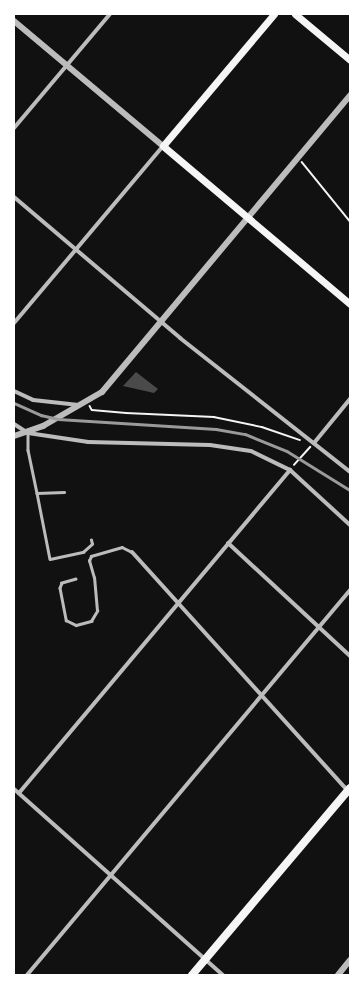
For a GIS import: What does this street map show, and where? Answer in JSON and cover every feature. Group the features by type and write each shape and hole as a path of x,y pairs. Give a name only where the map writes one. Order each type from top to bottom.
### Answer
{"main road":[{"path":"274,14 163,146 350,304"},
{"path":"295,14 350,60"},
{"path":"192,975 349,790"}],"street":[{"path":"14,128 110,14"},
{"path":"14,21 163,146 14,323"},
{"path":"14,436 28,433 83,405 102,392 350,95"},
{"path":"14,197 161,321 350,472"},
{"path":"14,390 33,400 83,405"},
{"path":"314,443 350,399"},
{"path":"14,424 28,433 100,442 227,446 263,455 290,470 350,525"},
{"path":"19,793 290,470"},
{"path":"228,544 350,656"},
{"path":"132,552 177,604 349,790"},
{"path":"27,975 350,590"},
{"path":"14,788 223,975"},
{"path":"338,975 350,960"}],"lane":[{"path":"28,433 28,450 50,559 83,552 92,544 91,540"},
{"path":"37,494 64,492"},
{"path":"76,579 62,582 60,588 66,620 76,625 91,621 97,611 94,578 89,561 91,556 122,548 132,552"}],"path":[{"path":"298,158 350,221"},
{"path":"92,410 214,417 262,427 314,443 290,470"}],"building":[{"path":"136,372 158,389 154,393 123,386"}],"railway":[{"path":"14,403 41,415 58,419 216,429 245,434 287,451 350,490"}]}
